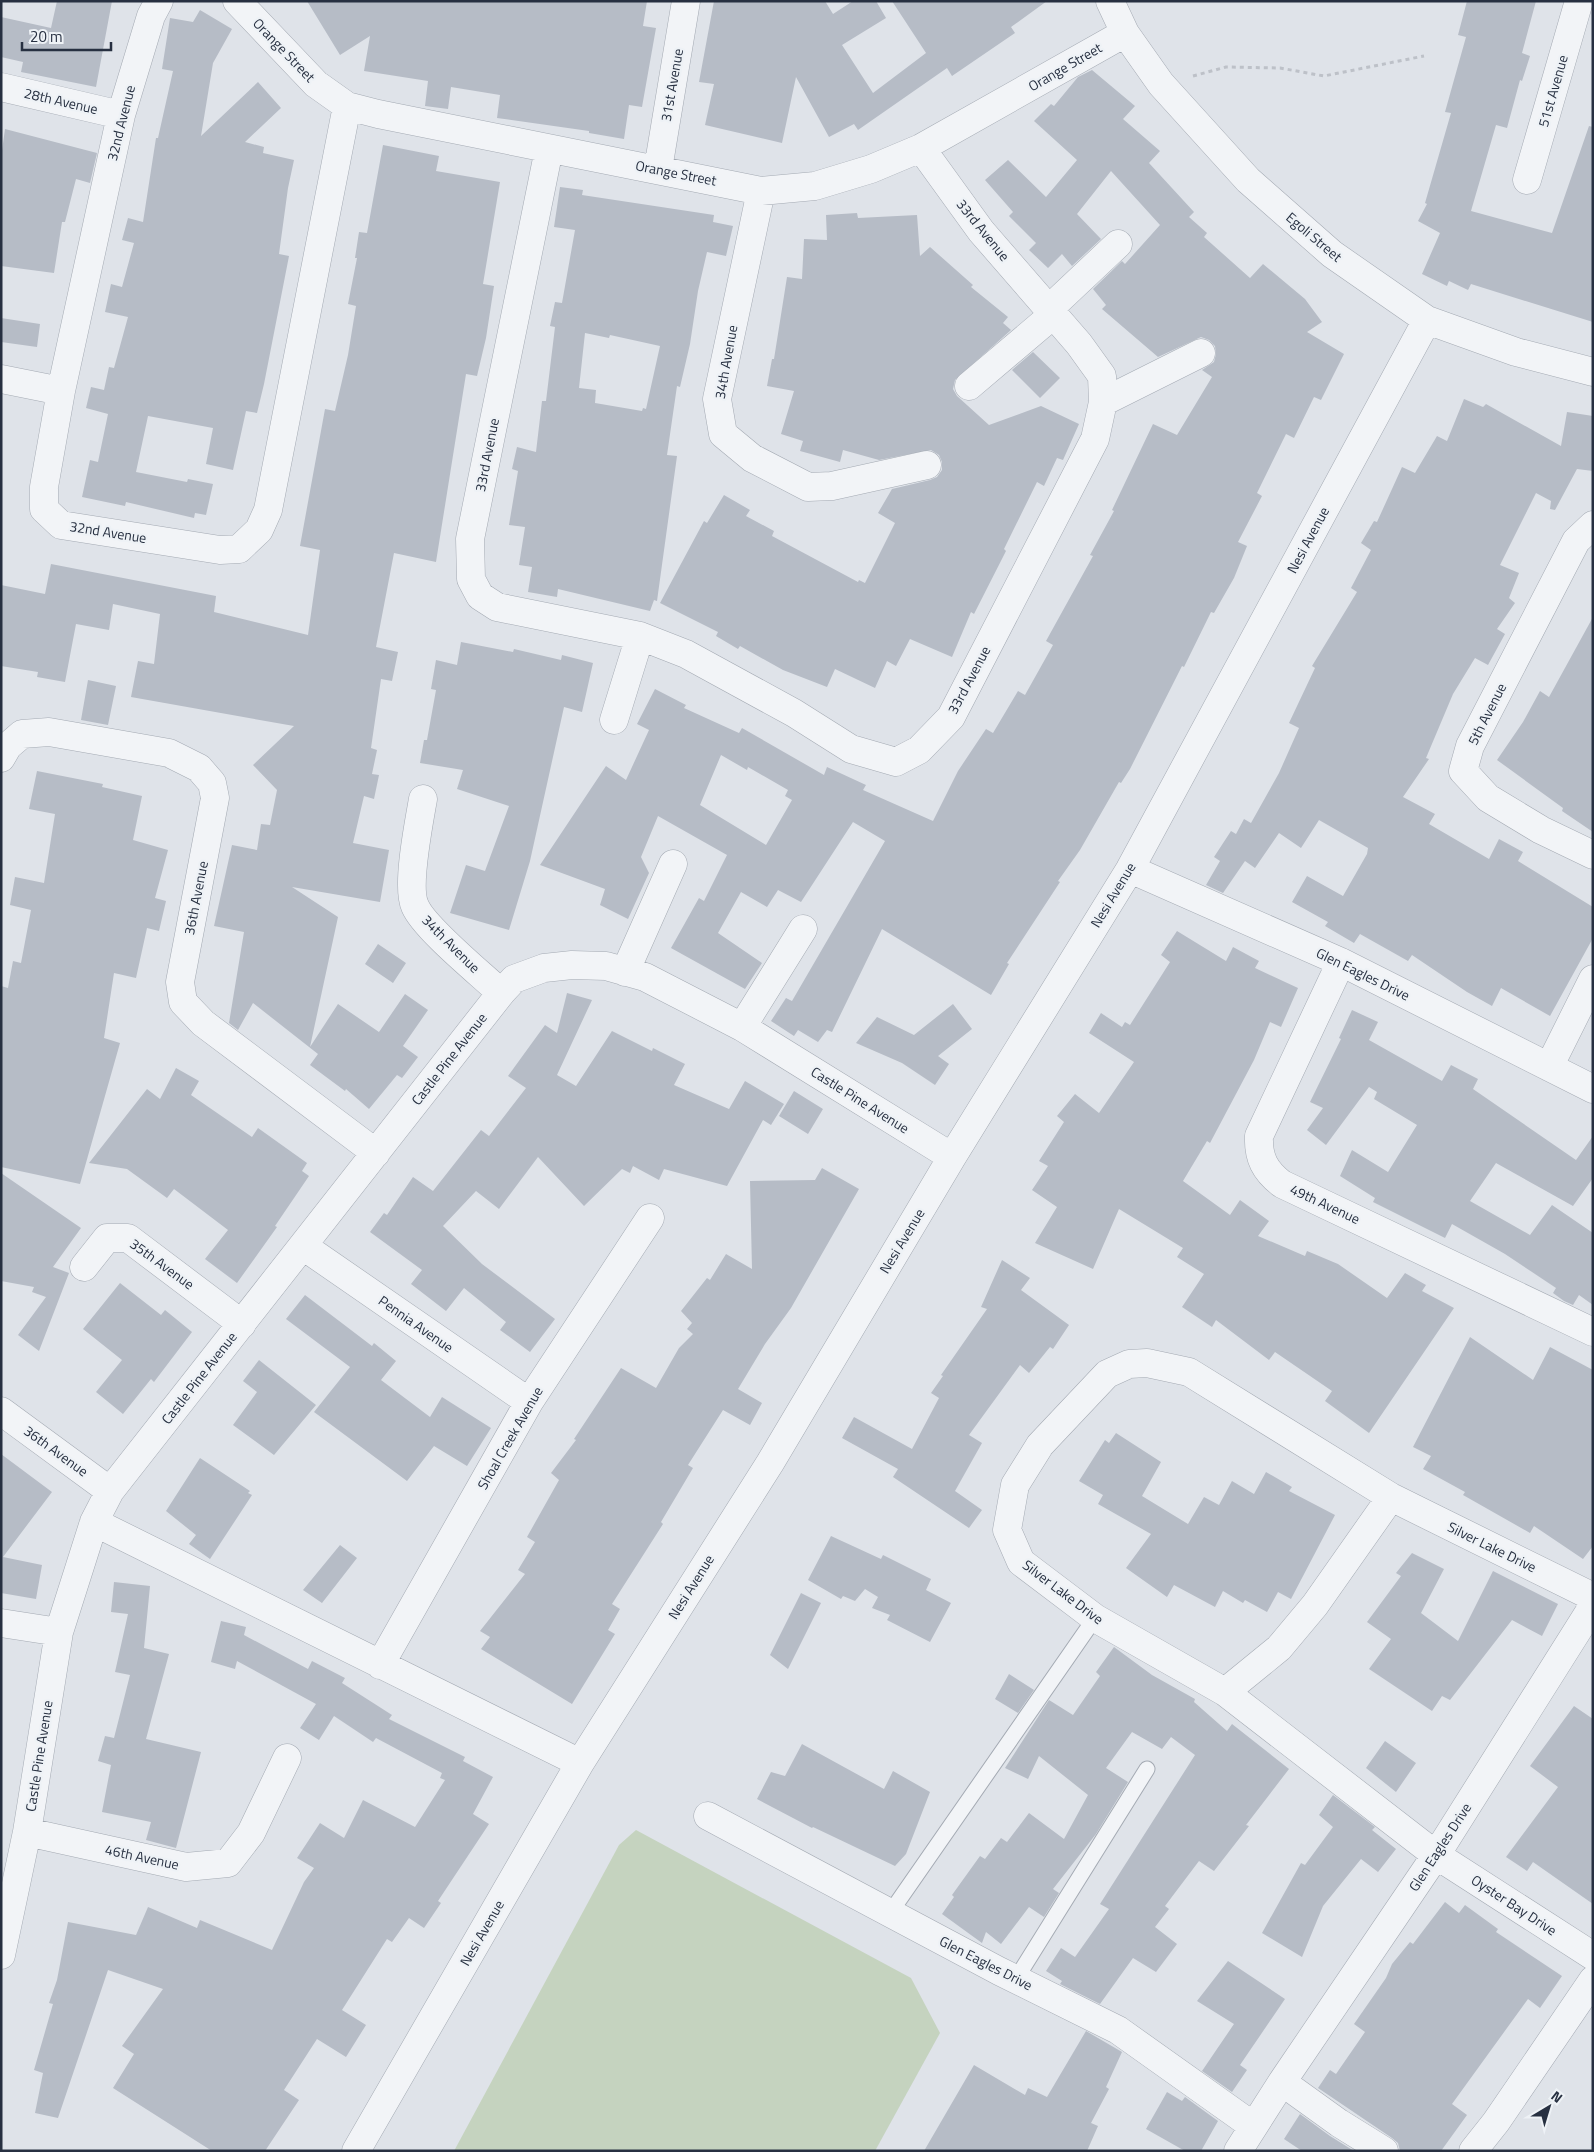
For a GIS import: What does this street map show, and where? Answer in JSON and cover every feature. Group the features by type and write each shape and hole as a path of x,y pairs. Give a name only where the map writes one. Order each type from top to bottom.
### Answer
{"street":[{"name":"32nd Avenue","path":"159,1 151,16 121,115 61,390 44,487 44,509 61,525 220,550 239,548 259,530 268,510 347,106"},
{"name":"Orange Street","path":"237,1 316,84 347,106 378,114 761,191 815,186 871,169 921,148 1124,33"},
{"name":"31st Avenue","path":"658,169 686,1"},
{"name":"Egoli Street","path":"1110,1 1124,33 1162,84 1248,180 1332,254 1427,320 1516,352 1593,372"},
{"name":"51st Avenue","path":"1527,180 1579,1"},
{"name":"28th Avenue","path":"1,87 121,115"},
{"name":"33rd Avenue","path":"549,149 470,539 470,579 480,596 498,607 640,636 694,659 794,712 851,749 896,762 919,750 951,717 1095,439 1103,402 1102,376 1079,344 981,231 921,148"},
{"name":"34th Avenue","path":"761,191 717,399 723,434 752,458 808,488 832,486 927,465"},
{"path":"968,386 1051,312 1118,244"},
{"name":"Nesi Avenue","path":"356,2151 580,1763 770,1463 952,1157 1130,869 1427,320"},
{"path":"1103,402 1201,353"},
{"path":"1,379 61,390"},
{"name":"5th Avenue","path":"1593,525 1576,541 1470,746 1463,771 1488,798 1541,830 1593,855"},
{"path":"614,720 640,636"},
{"name":"36th Avenue","path":"1,758 8,746 22,734 49,732 169,753 199,768 212,783 216,798 180,982 183,1002 203,1023 376,1153"},
{"name":"34th Avenue","path":"423,799 413,864 414,905 428,924 500,993"},
{"path":"626,972 673,864"},
{"name":"Glen Eagles Drive","path":"1130,869 1341,962 1593,1089"},
{"path":"742,1027 803,929"},
{"name":"49th Avenue","path":"1341,962 1259,1136 1260,1157 1268,1173 1282,1184 1593,1332"},
{"name":"Castle Pine Avenue","path":"1,1955 27,1832 59,1632 94,1522 110,1491 500,993 514,979 544,968 572,965 606,966 645,977 742,1027 952,1157"},
{"path":"1550,1067 1593,980"},
{"name":"Shoal Creek Avenue","path":"380,1665 530,1402 650,1218"},
{"name":"35th Avenue","path":"84,1266 107,1238 128,1238 242,1324"},
{"name":"Pennia Avenue","path":"303,1246 530,1402"},
{"name":"Silver Lake Drive","path":"1436,1855 1225,1692 1095,1618 1021,1562 1007,1530 1015,1485 1040,1445 1107,1374 1129,1364 1147,1363 1189,1372 1392,1497 1593,1597"},
{"name":"36th Avenue","path":"1,1411 110,1491"},
{"path":"1225,1692 1279,1648 1315,1605 1392,1497"},
{"path":"94,1522 580,1763"},
{"name":"Glen Eagles Drive","path":"1238,2151 1282,2082 1436,1855 1593,1606"},
{"path":"1,1623 59,1632"},
{"name":"46th Avenue","path":"27,1832 186,1867 228,1863 251,1833 287,1758"},
{"name":"Glen Eagles Drive","path":"708,1816 1016,1979 1118,2030 1253,2126"},
{"name":"Oyster Bay Drive","path":"1436,1855 1593,1956"},
{"path":"1473,2151 1496,2122 1593,1980"},
{"path":"1282,2082 1339,2123 1384,2151"}],"lane":[{"path":"890,1913 1095,1618"},
{"path":"1016,1979 1147,1769"}],"path":[{"path":"1162,84 1226,67 1280,68 1324,76 1424,56"}],"green space":[{"path":"636,1830 911,1978 940,2033 875,2151 454,2151 619,1845"}],"building":[{"path":"57,1 112,1 96,87 21,72 23,62 1,57 1,17 51,28"},
{"path":"307,1 647,1 643,26 656,28 642,107 629,105 624,139 589,133 589,131 497,118 500,95 451,87 448,109 425,106 428,81 364,71 370,36 340,55"},
{"path":"714,1 825,1 833,14 853,1 876,1 886,18 842,45 873,93 926,53 892,1 1047,1 1011,27 1015,33 952,76 947,68 858,130 854,124 829,137 796,77 782,143 705,125 714,84 699,82"},
{"path":"1467,1 1536,1 1522,53 1530,56 1522,81 1520,80 1507,128 1496,125 1471,211 1552,233 1589,126 1593,127 1593,322 1471,284 1468,290 1449,281 1447,286 1422,274 1440,233 1418,221 1427,204 1425,203 1451,113 1445,112 1466,37 1458,35"},
{"path":"200,10 232,29 213,63 201,136 258,82 281,108 245,142 264,147 263,153 294,160 288,188 279,254 289,256 264,384 257,413 246,411 233,470 206,464 213,428 148,416 136,472 187,482 188,479 213,484 206,515 195,513 194,518 126,502 125,506 82,497 90,460 98,462 108,414 86,408 91,387 104,390 109,367 114,368 128,317 105,312 111,284 122,287 134,243 122,240 128,218 143,222 156,138 158,138 173,71 162,69 170,18 193,22"},
{"path":"1092,70 1135,106 1123,119 1160,151 1149,163 1194,212 1189,217 1207,233 1204,237 1250,278 1263,264 1305,299 1322,322 1307,332 1344,354 1321,400 1314,397 1294,438 1286,434 1257,493 1262,496 1238,542 1247,546 1234,578 1214,613 1211,612 1130,769 1121,783 1119,782 1080,850 1058,881 1060,882 1007,963 1009,964 991,995 882,929 832,1032 827,1030 818,1042 798,1030 794,1036 771,1021 786,998 792,1001 885,841 853,822 801,902 778,890 767,907 741,892 718,933 762,963 745,989 671,948 699,898 704,901 727,855 658,816 641,857 649,873 628,919 600,905 605,889 540,865 606,766 626,780 649,730 637,724 655,689 686,705 684,708 739,733 742,728 824,775 827,767 866,785 863,790 933,821 958,771 986,729 993,733 1018,691 1025,695 1053,645 1046,641 1093,556 1090,555 1114,511 1112,510 1153,424 1177,435 1212,377 1202,370 1214,362 1216,354 1215,346 1209,340 1201,337 1158,357 1102,309 1106,305 1093,289 1122,261 1125,264 1160,225 1111,171 1077,214 1101,239 1072,266 1062,254 1048,268 1029,250 1036,243 1009,216 1013,212 985,180 1008,160 1046,197 1077,160 1034,121 1051,104 1054,106 1078,77","holes":["721,755 747,770 748,767 788,790 785,796 792,800 766,845 700,805"]},
{"path":"5,129 97,153 90,183 76,179 65,222 62,222 54,273 1,266 1,158"},
{"path":"383,145 439,156 436,171 500,182 483,284 494,286 486,338 477,376 466,374 436,562 394,553 376,647 398,652 392,681 381,679 371,748 377,750 372,774 379,775 374,799 364,796 353,843 389,850 380,902 292,887 338,917 310,1047 338,1004 379,1032 405,994 428,1010 403,1046 418,1057 402,1078 397,1075 369,1109 346,1089 345,1091 310,1065 318,1054 253,1003 238,1030 229,1023 244,932 214,926 232,845 257,850 261,824 270,825 277,790 253,765 294,726 131,697 138,661 154,664 160,614 113,604 109,630 76,624 65,682 37,677 38,672 1,666 1,585 45,594 51,564 216,596 214,612 308,635 320,550 300,546 325,409 335,411 348,355 356,306 348,304 357,258 355,258 359,232 367,233"},
{"path":"560,187 583,190 582,195 714,215 713,222 733,226 726,256 707,252 698,291 690,344 680,387 677,386 667,455 677,456 657,601 654,600 650,611 558,589 557,597 528,592 532,567 519,565 525,527 509,525 518,471 512,469 517,447 536,452 542,401 546,401 555,327 550,326 555,302 562,303 575,230 554,227","holes":["585,333 609,338 610,335 660,346 646,409 643,408 642,411 595,403 596,390 579,388"]},
{"path":"857,213 858,218 917,215 920,256 930,247 973,285 971,287 1008,317 1003,323 1011,330 955,380 953,389 957,396 989,425 1041,406 1079,424 1063,460 1057,458 1044,486 1037,482 1004,549 1006,551 974,614 971,612 952,657 910,639 896,666 887,661 875,688 835,669 827,687 783,670 740,646 738,649 716,636 718,632 660,603 704,521 707,523 724,495 750,510 746,516 774,531 772,536 858,582 859,580 865,583 895,523 878,513 892,489 930,480 937,477 942,470 942,462 939,455 931,450 879,460 843,450 840,462 800,451 803,441 781,434 794,391 767,386 772,359 774,359 787,277 802,279 804,239 827,240 826,215"},
{"path":"1,318 40,324 37,347 1,342"},
{"path":"1033,352 1060,378 1040,398 1012,370"},
{"path":"1464,399 1483,407 1486,404 1561,446 1567,412 1593,416 1593,471 1577,469 1555,510 1550,509 1551,501 1536,493 1500,565 1519,573 1509,598 1515,603 1497,629 1505,634 1488,665 1475,658 1453,694 1426,758 1429,759 1403,797 1435,814 1429,824 1489,859 1499,839 1523,852 1518,861 1593,907 1593,938 1550,1016 1501,988 1492,1006 1467,992 1412,955 1408,961 1360,934 1354,943 1325,926 1328,922 1292,902 1307,876 1343,896 1367,854 1368,848 1319,820 1301,848 1279,833 1255,868 1245,861 1223,893 1206,885 1220,861 1214,857 1231,831 1236,834 1244,819 1251,823 1279,773 1299,728 1289,723 1315,668 1312,666 1357,592 1351,588 1371,550 1361,543 1374,521 1377,522 1402,467 1415,473 1437,436 1447,441"},
{"path":"1593,617 1593,832 1562,811 1563,808 1497,760 1523,722 1540,691 1549,697"},
{"path":"461,642 513,652 514,649 561,660 562,655 593,663 582,712 564,707 530,861 509,930 450,913 466,865 485,871 509,806 457,789 463,770 420,763 424,740 427,740 436,690 431,689 436,660 457,665"},
{"path":"88,680 116,686 108,725 81,720"},
{"path":"37,771 103,784 102,787 142,796 133,840 168,850 155,898 166,901 159,931 147,928 136,978 114,973 104,1038 120,1043 80,1184 1,1167 1,986 8,988 13,961 21,963 31,910 10,905 15,877 44,883 55,814 29,809"},
{"path":"1177,931 1226,961 1233,947 1259,961 1255,968 1298,988 1281,1027 1270,1022 1254,1060 1210,1143 1207,1141 1183,1181 1230,1215 1240,1200 1269,1221 1258,1236 1305,1256 1307,1251 1338,1264 1387,1298 1405,1273 1426,1285 1422,1291 1454,1308 1369,1433 1325,1401 1332,1391 1275,1352 1269,1360 1216,1320 1212,1327 1182,1307 1204,1274 1177,1257 1183,1248 1119,1209 1093,1269 1035,1243 1057,1207 1032,1190 1048,1166 1039,1161 1064,1122 1057,1116 1075,1094 1099,1113 1134,1062 1089,1033 1101,1013 1122,1027 1125,1022 1130,1025 1170,962 1161,955"},
{"path":"378,944 406,963 393,983 365,964"},
{"path":"567,993 592,1000 557,1075 576,1086 612,1031 652,1051 653,1048 685,1064 674,1085 729,1109 745,1081 784,1104 771,1125 763,1120 727,1186 664,1169 659,1180 633,1166 630,1173 622,1169 584,1206 538,1157 499,1209 476,1191 443,1226 482,1264 555,1319 530,1352 500,1330 506,1322 464,1288 446,1311 411,1284 422,1270 370,1232 384,1213 387,1215 413,1177 433,1191 481,1130 489,1136 526,1088 508,1076 545,1025 557,1033"},
{"path":"953,1004 972,1029 938,1056 949,1064 935,1085 902,1063 856,1043 877,1017 914,1035"},
{"path":"1352,1010 1378,1022 1369,1040 1442,1081 1451,1065 1478,1079 1473,1089 1576,1160 1593,1136 1593,1178 1573,1206 1496,1163 1470,1201 1530,1235 1552,1205 1593,1233 1593,1305 1579,1295 1573,1305 1564,1301 1553,1293 1556,1288 1505,1254 1452,1224 1445,1238 1373,1202 1375,1198 1340,1176 1352,1150 1388,1172 1417,1125 1374,1099 1377,1092 1369,1087 1326,1145 1307,1130 1323,1108 1310,1102 1341,1039 1339,1038"},
{"path":"176,1068 199,1081 191,1095 252,1137 258,1128 307,1163 302,1171 309,1176 275,1226 277,1227 237,1283 205,1259 228,1230 174,1189 167,1198 127,1169 89,1163 147,1089 160,1099"},
{"path":"794,1091 823,1109 808,1134 779,1116"},
{"path":"822,1168 859,1189 791,1308 765,1344 738,1389 762,1403 750,1425 723,1410 688,1465 693,1468 661,1522 663,1524 612,1604 620,1609 608,1630 615,1634 572,1704 481,1649 490,1637 480,1631 525,1574 518,1570 535,1542 527,1537 559,1480 551,1473 576,1440 574,1439 621,1368 656,1388 679,1348 693,1334 687,1329 692,1323 681,1311 707,1278 710,1280 726,1254 752,1269 750,1181 815,1180"},
{"path":"1,1173 81,1228 53,1267 69,1273 39,1351 18,1335 46,1297 32,1292 34,1287 1,1281"},
{"path":"1002,1260 1030,1278 1021,1290 1069,1325 1053,1349 1050,1347 1029,1373 1020,1365 969,1435 982,1443 955,1491 982,1510 969,1528 893,1477 898,1469 842,1438 854,1417 912,1449 939,1398 931,1393 943,1376 941,1375 987,1309 981,1307"},
{"path":"120,1283 161,1315 165,1310 192,1332 154,1382 151,1379 123,1414 96,1392 122,1360 83,1329"},
{"path":"305,1295 372,1346 374,1343 396,1361 381,1380 430,1417 442,1397 491,1428 467,1466 434,1446 407,1481 314,1412 350,1367 286,1319"},
{"path":"1470,1337 1533,1380 1550,1347 1593,1370 1593,1546 1583,1559 1534,1526 1530,1533 1463,1495 1465,1492 1423,1469 1431,1456 1413,1447"},
{"path":"259,1360 316,1405 274,1455 233,1425 257,1392 243,1381"},
{"path":"1116,1433 1161,1462 1142,1496 1188,1524 1204,1497 1219,1505 1232,1481 1254,1494 1266,1472 1292,1487 1289,1491 1335,1515 1291,1599 1278,1592 1267,1612 1245,1600 1243,1603 1223,1591 1215,1607 1174,1585 1167,1597 1126,1568 1151,1534 1098,1504 1103,1495 1079,1481 1105,1440 1109,1443"},
{"path":"1,1454 52,1492 3,1557 42,1565 36,1599 1,1593"},
{"path":"200,1458 250,1491 248,1493 252,1495 210,1559 189,1544 196,1535 166,1511"},
{"path":"831,1536 881,1559 883,1555 931,1579 926,1590 951,1603 930,1642 887,1620 890,1615 872,1608 878,1597 865,1589 855,1601 843,1596 841,1599 808,1580"},
{"path":"340,1545 357,1558 322,1603 303,1590"},
{"path":"1412,1553 1444,1569 1421,1613 1458,1641 1493,1571 1558,1604 1542,1636 1512,1620 1450,1700 1442,1696 1432,1711 1369,1669 1391,1639 1367,1622 1401,1576 1396,1573"},
{"path":"114,1582 150,1586 144,1648 169,1654 146,1739 201,1752 176,1848 146,1840 151,1822 102,1812 111,1765 98,1761 105,1736 114,1738 130,1675 115,1672 128,1614 111,1612"},
{"path":"801,1593 821,1603 788,1669 770,1655"},
{"path":"221,1621 246,1627 244,1635 308,1669 312,1661 345,1678 342,1683 392,1715 389,1719 465,1757 463,1761 493,1777 473,1814 489,1824 438,1901 441,1903 424,1928 409,1918 392,1942 387,1939 342,2010 366,2025 346,2057 317,2039 284,2090 299,2100 265,2151 212,2151 113,2088 134,2054 122,2046 163,1989 108,1970 58,2118 35,2113 43,2073 34,2070 53,2004 49,2003 57,1980 68,1922 136,1935 148,1907 197,1928 200,1920 272,1950 304,1882 314,1868 297,1858 320,1823 344,1838 363,1800 415,1827 445,1780 440,1778 442,1773 376,1738 373,1742 334,1716 319,1740 300,1728 316,1704 237,1661 235,1669 211,1662"},
{"path":"1114,1647 1152,1675 1195,1699 1194,1702 1227,1731 1232,1724 1289,1769 1246,1825 1249,1826 1214,1871 1199,1861 1165,1906 1169,1909 1155,1927 1177,1944 1156,1972 1133,1958 1100,2004 1060,1984 1062,1981 1046,1971 1061,1948 1075,1957 1109,1909 1100,1904 1195,1755 1171,1737 1162,1749 1132,1732 1106,1768 1128,1782 1096,1834 1053,1889 1059,1893 1044,1917 1029,1907 1001,1944 986,1932 982,1943 942,1914 954,1897 952,1895 980,1856 985,1859 1001,1838 1007,1842 1029,1813 1064,1839 1088,1795 1039,1756 1028,1779 1005,1768 1049,1700 1073,1715 1100,1676 1096,1672"},
{"path":"1009,1674 1034,1690 1018,1713 995,1699"},
{"path":"1574,1706 1593,1719 1593,1904 1533,1862 1527,1871 1506,1857 1558,1787 1530,1766"},
{"path":"1385,1741 1416,1763 1396,1792 1366,1768"},
{"path":"802,1744 884,1789 893,1771 930,1792 906,1854 895,1866 812,1828 757,1799 771,1772 785,1776"},
{"path":"1333,1795 1375,1827 1372,1830 1396,1849 1378,1872 1361,1859 1323,1906 1302,1957 1262,1933 1301,1863 1305,1865 1333,1827 1319,1815"},
{"path":"1445,1902 1459,1913 1465,1905 1498,1929 1496,1932 1562,1976 1540,2008 1528,1999 1452,2104 1467,2115 1441,2151 1400,2151 1398,2143 1392,2138 1318,2088 1330,2070 1336,2074 1365,2032 1354,2024 1386,1978 1392,1964 1410,1942 1413,1944"},
{"path":"1228,1961 1285,1999 1240,2065 1247,2070 1232,2092 1202,2071 1234,2024 1197,2001"},
{"path":"1086,2031 1122,2052 1106,2087 1109,2089 1091,2123 1098,2126 1087,2151 924,2151 974,2065 1025,2095 1028,2088 1047,2097"},
{"path":"1167,2092 1182,2101 1185,2097 1218,2121 1201,2151 1185,2151 1146,2129"},
{"path":"1300,2114 1354,2151 1302,2151 1284,2139"}]}
